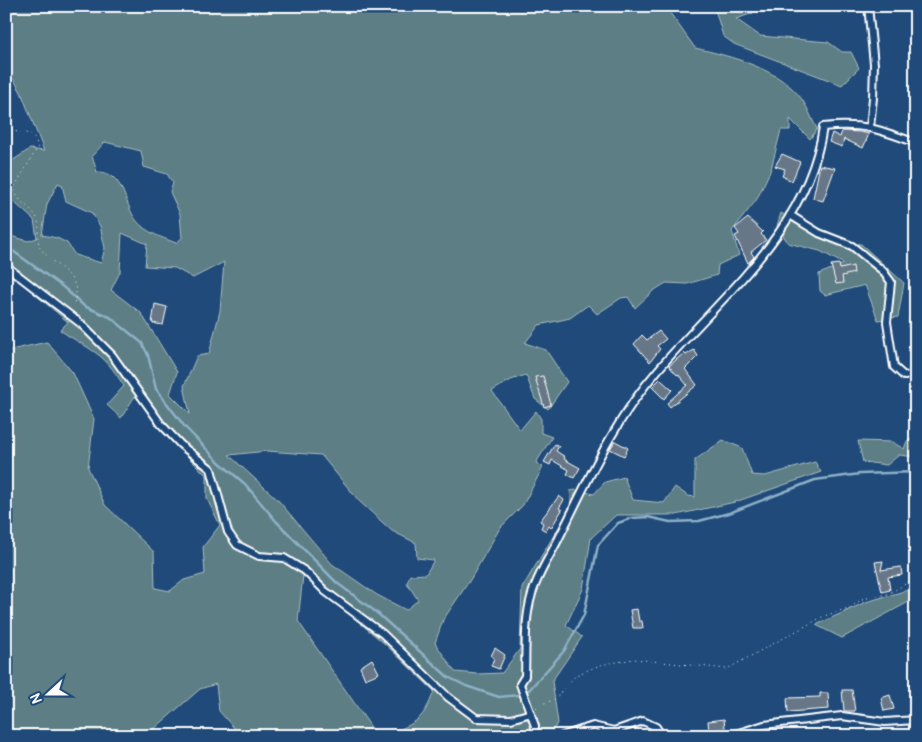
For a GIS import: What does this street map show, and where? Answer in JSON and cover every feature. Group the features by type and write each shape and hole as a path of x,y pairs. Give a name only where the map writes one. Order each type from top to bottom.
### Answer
{"street":[{"path":"868,6 874,64 874,98 870,127"},
{"path":"534,736 535,726 520,684 525,676 527,617 532,594 544,566 601,453 641,391 689,336 738,286 790,215 815,165 823,127 852,124 870,127 916,143"},
{"path":"790,215 819,233 852,246 882,271 891,282 887,322 894,367 904,376 916,375"},
{"path":"6,266 70,314 112,355 161,424 181,446 210,469 228,532 237,545 259,556 284,558 305,571 326,591 383,634 448,697 476,718 511,719 531,713"},
{"path":"729,736 764,725 842,716 886,722 916,720"},
{"path":"562,736 593,726 614,730 643,721 656,727 662,736"}],"path":[{"path":"6,130 31,134 36,140 38,147 34,157 14,188 16,197 37,218 40,230 38,244 45,255 67,273 75,287 75,297 70,314"},
{"path":"531,713 541,704 554,700 576,675 600,665 634,659 727,669 824,616 851,607 862,598 888,594 916,578"}],"green space":[{"path":"6,6 665,6 695,48 739,60 769,72 782,80 803,101 817,129 810,139 790,119 790,130 781,130 771,169 757,199 732,231 739,255 718,265 717,275 687,284 666,283 653,291 635,308 628,297 621,298 597,314 588,305 570,318 539,325 525,343 546,350 567,382 548,409 535,399 526,375 511,380 492,391 520,430 536,411 541,419 541,433 552,437 536,463 543,467 523,505 500,528 470,580 443,620 435,643 455,672 478,674 502,673 520,649 522,588 568,512 571,500 570,491 576,490 594,494 605,482 624,477 633,500 664,503 675,487 688,496 695,497 695,460 723,440 742,448 752,475 765,476 815,462 821,472 735,502 676,515 616,515 591,538 583,589 566,625 582,637 552,681 558,723 548,736 383,736 416,721 426,710 434,691 385,644 303,575 298,621 377,736 241,736 219,711 216,684 200,689 146,736 6,736 6,351 47,342 73,373 94,419 88,468 105,505 154,552 155,588 170,591 184,580 205,574 203,547 220,525 207,499 207,476 173,442 135,396 121,418 107,405 124,386 112,368 96,353 60,330 68,322 6,270 6,228 11,236 28,241 37,238 34,220 6,195 6,165 30,149 44,151 21,92 6,66","holes":["105,142 141,151 144,167 167,174 173,183 170,192 180,214 182,238 176,243 144,228 136,220 122,190 113,177 106,173 97,172 92,156","58,183 62,185 66,201 92,213 100,226 105,248 101,263 75,255 67,243 57,238 42,235 47,204","122,233 147,244 145,266 175,268 193,278 224,262 220,311 209,354 197,356 184,386 190,414 170,394 177,372 141,313 111,290 120,272","267,451 321,455 359,501 392,531 416,543 417,558 434,560 426,574 410,575 407,583 418,600 406,610 377,595 332,564 278,500 229,455"]},
{"path":"714,6 750,6 753,13 736,19 760,36 828,42 842,52 851,52 859,68 842,85 734,44 723,36"},
{"path":"781,213 833,243 861,244 904,283 898,317 878,320 865,285 825,295 820,291 819,274 844,264 820,251 788,243 777,226"},
{"path":"916,437 916,457 899,455 887,465 863,462 858,441 892,442 904,449 907,441"},
{"path":"916,578 916,598 842,638 816,625 866,602 908,590"}],"building":[{"path":"842,131 869,134 863,148 844,139 842,147 829,142 832,133 840,137"},
{"path":"782,154 800,162 792,181 782,176 785,169 775,166"},
{"path":"820,165 835,168 823,201 813,198"},
{"path":"748,218 763,232 761,234 766,240 751,252 754,257 748,263 735,236 739,234 735,228"},
{"path":"839,264 840,269 853,266 854,273 842,276 843,283 836,284 831,265"},
{"path":"913,302 916,302 916,329 908,327"},
{"path":"155,304 167,307 163,325 152,323"},
{"path":"659,331 666,339 657,346 660,349 650,362 634,344 642,335 647,340"},
{"path":"694,350 698,356 685,369 697,385 670,407 667,403 687,385 669,366 684,353 686,355"},
{"path":"543,376 551,405 544,407 535,377"},
{"path":"660,379 672,390 664,399 652,387"},
{"path":"615,441 628,448 624,456 610,449"},
{"path":"555,444 559,446 556,451 565,457 564,459 580,468 574,478 567,474 569,470 552,460 550,465 544,462"},
{"path":"559,496 564,500 559,508 562,510 551,528 549,526 546,531 541,528 543,523 540,521"},
{"path":"883,561 881,570 901,567 902,575 888,577 890,590 882,592 875,562"},
{"path":"637,609 639,621 642,621 643,628 633,628 630,610"},
{"path":"495,648 505,655 499,669 491,666 494,658 491,656"},
{"path":"372,659 379,673 365,679 360,667"},
{"path":"842,690 852,690 855,711 844,711"},
{"path":"820,693 828,693 829,709 788,712 787,698 820,697"},
{"path":"890,695 894,709 884,711 881,698"},
{"path":"724,719 725,728 715,729 716,733 709,734 708,721"}],"waterway":[{"path":"6,246 63,287 84,306 110,317 142,343 148,355 156,389 185,427 218,461 245,484 276,521 337,583 376,612 448,677 466,686 499,697 518,695 529,690 564,651 584,615 598,545 618,523 632,518 648,517 670,522 699,521 729,513 815,480 860,474 916,472"}]}
